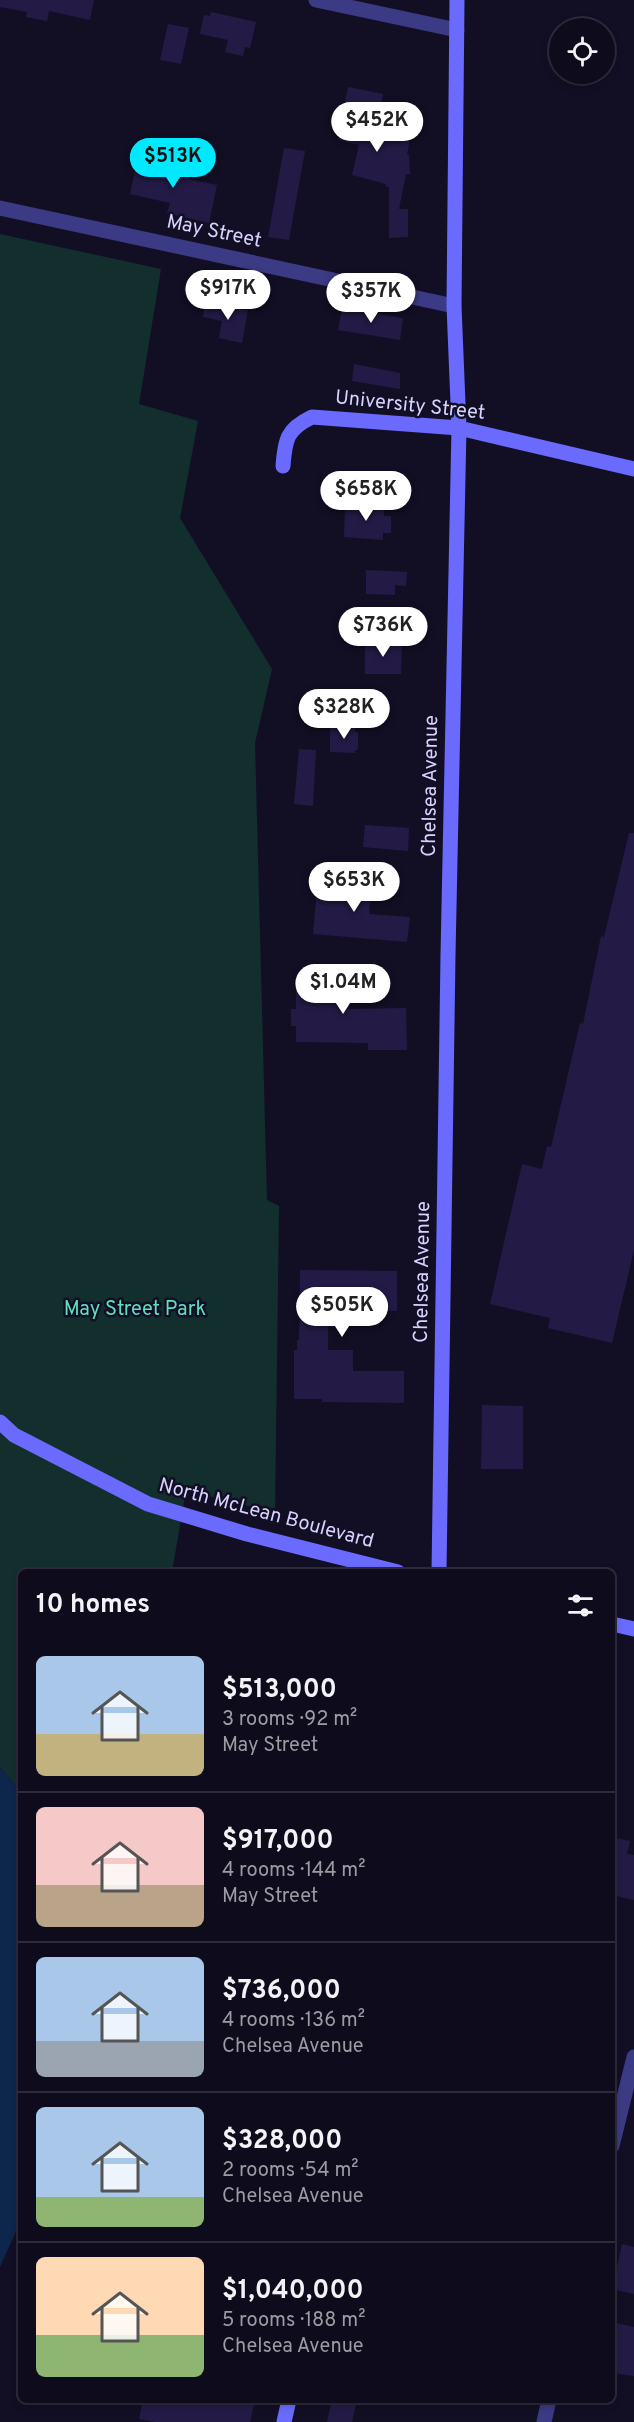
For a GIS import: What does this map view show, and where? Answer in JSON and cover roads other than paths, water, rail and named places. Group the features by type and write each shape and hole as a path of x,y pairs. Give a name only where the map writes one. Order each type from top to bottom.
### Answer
{"main road":[{"name":"Chelsea Avenue","path":"439,1569 459,428 454,306 457,0"},
{"name":"University Street","path":"283,466 290,432 294,426 312,417 459,428 634,469"},
{"name":"North McLean Boulevard","path":"0,1422 14,1435 148,1504 247,1534 386,1569"},
{"path":"615,1625 634,1629"},
{"path":"284,2422 288,2403"}],"street":[{"path":"316,0 457,30"},
{"name":"May Street","path":"0,207 454,306"},
{"path":"615,2134 634,2057"},
{"path":"544,2422 548,2403"}],"water":[{"path":"0,1767 18,1789 18,2227 0,2267"}],"park label":[{"name":"May Street Park","path":"135,1310"}]}
